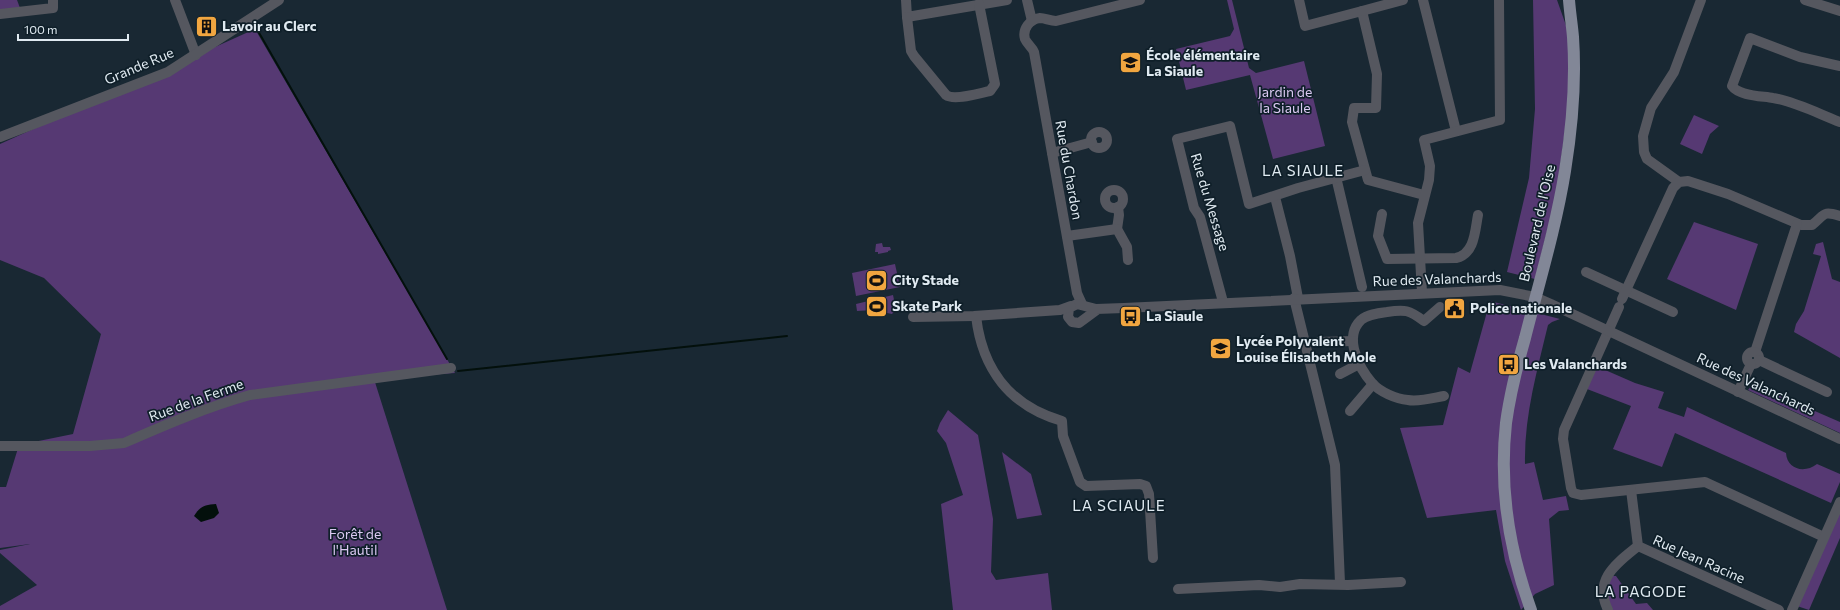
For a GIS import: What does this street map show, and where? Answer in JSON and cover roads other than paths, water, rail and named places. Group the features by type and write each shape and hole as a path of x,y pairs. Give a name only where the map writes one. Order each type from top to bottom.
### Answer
{"main road":[{"name":"Boulevard de l'Oise","path":"1562,0 1572,27"},
{"name":"Boulevard de l'Oise","path":"1532,610 1516,562 1509,533 1504,471 1505,432 1511,395 1562,191 1568,151 1573,75 1572,27 1569,0"}],"street":[{"path":"0,14 53,8 53,0"},
{"path":"175,0 196,55"},
{"name":"Grande Rue","path":"0,137 168,72 279,0"},
{"path":"906,0 911,51 949,97 959,97 990,91 995,84 979,4"},
{"path":"907,17 1007,0"},
{"path":"1027,0 1032,21 1040,18 1060,21 1140,0"},
{"path":"1299,0 1305,26 1403,0"},
{"path":"1423,0 1456,131"},
{"path":"1422,292 1418,223 1429,180 1430,166 1424,140 1500,120 1499,0"},
{"path":"1680,182 1647,159 1644,152 1643,136 1651,108 1674,72 1701,0"},
{"path":"1806,0 1840,10"},
{"path":"1362,11 1377,74 1376,108 1354,108 1352,122 1368,180 1424,195"},
{"name":"Rue du Chardon","path":"1032,21 1026,29 1025,34 1026,40 1034,52 1077,293 1073,308 1087,311 1086,318"},
{"path":"1840,66 1800,57 1750,38 1732,86 1735,89 1755,96 1778,99 1840,122"},
{"name":"Rue du Message","path":"1223,302 1200,217 1194,208 1177,139 1230,126 1249,204 1275,197"},
{"path":"1052,153 1092,142"},
{"path":"1340,583 1335,465 1296,298 1290,256 1275,197 1298,188 1365,170"},
{"path":"1336,177 1362,287"},
{"path":"1824,537 1708,483 1698,482 1581,495 1574,494 1571,488 1563,438 1564,430 1622,299 1673,188 1680,182 1688,181 1740,199 1797,224 1806,226 1812,225 1823,214 1827,213 1840,216"},
{"path":"1118,207 1119,215 1117,229 1127,247 1128,260"},
{"path":"1382,214 1378,236 1387,259 1461,257 1471,246 1478,215"},
{"path":"1738,392 1755,359 1797,224"},
{"path":"1067,236 1117,229"},
{"path":"1586,272 1622,299 1673,312"},
{"name":"Rue des Valanchards","path":"913,317 976,316 1073,308 1098,309 1494,289 1535,298 1610,326 1738,392 1840,438"},
{"path":"1440,307 1424,321 1412,312 1402,310 1375,314 1362,319 1355,328 1353,341 1359,364 1373,384 1391,396 1408,400 1444,396"},
{"path":"1073,308 1070,320 1076,323 1083,322 1098,309"},
{"path":"976,316 982,350 1006,388 1014,396 1036,412 1062,421 1063,436 1080,482 1086,486 1140,484 1146,486 1149,494 1153,558"},
{"path":"1319,342 1353,341"},
{"path":"1755,359 1827,392"},
{"path":"1340,374 1359,364"},
{"name":"Rue de la Ferme","path":"0,446 75,447 116,445 182,418 250,395 450,368"},
{"path":"1350,411 1373,384"},
{"name":"Rue Jean Racine","path":"1631,490 1638,546 1779,610"},
{"path":"1792,610 1840,502"},
{"path":"1608,610 1604,594 1607,577 1614,566 1638,546"},
{"path":"1178,589 1259,585 1280,587 1300,584 1340,583 1348,585 1400,582"}],"waterway":[{"path":"258,31 447,359"},
{"path":"458,371 787,336"}],"place":[{"name":"Lavoir au Clerc","path":"206,26"},
{"name":"École élémentaire La Siaule","path":"1130,63"},
{"name":"City Stade","path":"876,280"},
{"name":"Skate Park","path":"876,306"},
{"name":"Police nationale","path":"1454,308"},
{"name":"La Siaule","path":"1131,316"},
{"name":"Lycée Polyvalent Louise Élisabeth Mole","path":"1220,349"},
{"name":"Les Valanchards","path":"1509,364"}],"district":[{"name":"LA SIAULE","path":"1303,171"},
{"name":"LA SCIAULE","path":"1119,506"},
{"name":"LA PAGODE","path":"1641,592"}],"park label":[{"name":"Jardin de la Siaule","path":"1285,100"},
{"name":"Forêt de l'Hautil","path":"355,542"}]}
